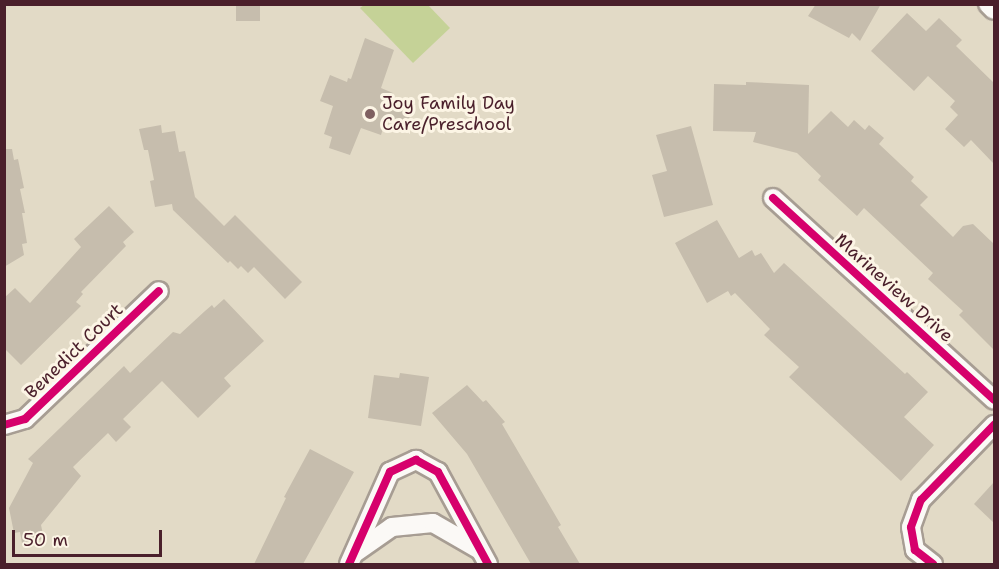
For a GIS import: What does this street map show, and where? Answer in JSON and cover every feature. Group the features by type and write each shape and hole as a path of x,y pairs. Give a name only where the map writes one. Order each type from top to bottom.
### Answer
{"street":[{"path":"988,4 994,10"},
{"name":"Marineview Drive","path":"773,198 994,400"},
{"name":"Benedict Court","path":"4,425 25,419 159,291"},
{"path":"933,564 915,550 911,527 921,500 994,425"},
{"path":"352,559 390,472 416,460 438,472 484,557"},
{"path":"352,559 392,527 433,523 484,557"}],"green space":[{"path":"364,5 428,5 450,28 413,63 360,8"}],"building":[{"path":"236,4 260,4 260,21 236,21"},
{"path":"816,4 881,4 860,41 852,33 849,38 808,16"},
{"path":"907,13 926,31 939,18 962,40 956,46 994,83 994,164 971,140 964,147 945,129 958,115 950,107 955,101 928,76 914,91 871,51"},
{"name":"Joy Family Day Care/Preschool","path":"365,38 394,50 381,88 393,93 391,98 413,106 406,129 385,122 381,135 361,128 350,155 329,148 332,137 324,134 333,106 320,101 330,75 347,82 348,78 351,79"},
{"path":"746,82 809,85 808,134 831,111 848,127 854,120 865,130 869,125 884,138 879,144 914,177 911,181 928,197 920,205 953,237 963,226 973,224 994,244 994,350 959,315 963,311 928,279 933,273 864,208 857,216 818,180 821,176 797,153 753,142 756,132 713,131 714,84 746,85"},
{"path":"161,125 162,133 175,131 179,152 185,151 195,197 224,226 235,215 302,282 285,299 254,267 248,273 241,266 238,269 230,261 228,263 173,210 172,204 155,207 150,181 154,180 148,150 144,150 139,129"},
{"path":"691,126 713,205 664,217 652,175 667,171 656,135"},
{"path":"4,149 12,149 14,160 18,159 24,188 20,189 25,213 22,213 27,243 22,244 24,255 4,267"},
{"path":"109,206 134,232 123,242 126,246 81,292 83,294 76,302 81,306 21,365 4,348 4,298 15,288 30,303 81,247 74,239"},
{"path":"717,220 739,258 752,250 755,256 761,253 774,273 784,263 905,374 907,372 928,392 904,417 934,445 901,481 789,377 799,367 764,335 770,329 735,293 731,296 728,291 707,303 675,243"},
{"path":"224,299 264,341 224,378 231,386 198,418 162,381 123,419 131,427 116,442 108,433 73,467 81,476 41,525 44,539 22,543 20,532 14,533 9,508 33,463 28,459 124,366 130,373 173,332 180,334 212,305 214,308"},
{"path":"400,373 429,377 421,426 368,418 374,375 399,378"},
{"path":"467,385 483,402 486,400 505,422 502,424 561,525 558,527 580,564 531,564 467,454 432,413"},
{"path":"310,449 354,472 303,564 254,564 286,498 284,497"},
{"path":"994,482 994,523 974,504"}],"cycle path":[{"path":"773,198 994,400"},
{"path":"4,425 25,419 159,291"},
{"path":"933,564 915,550 911,527 921,500 994,425"},
{"path":"349,564 390,472 416,460 438,472 488,564"}],"place":[{"name":"Joy Family Day Care/Preschool","path":"370,114"}]}
